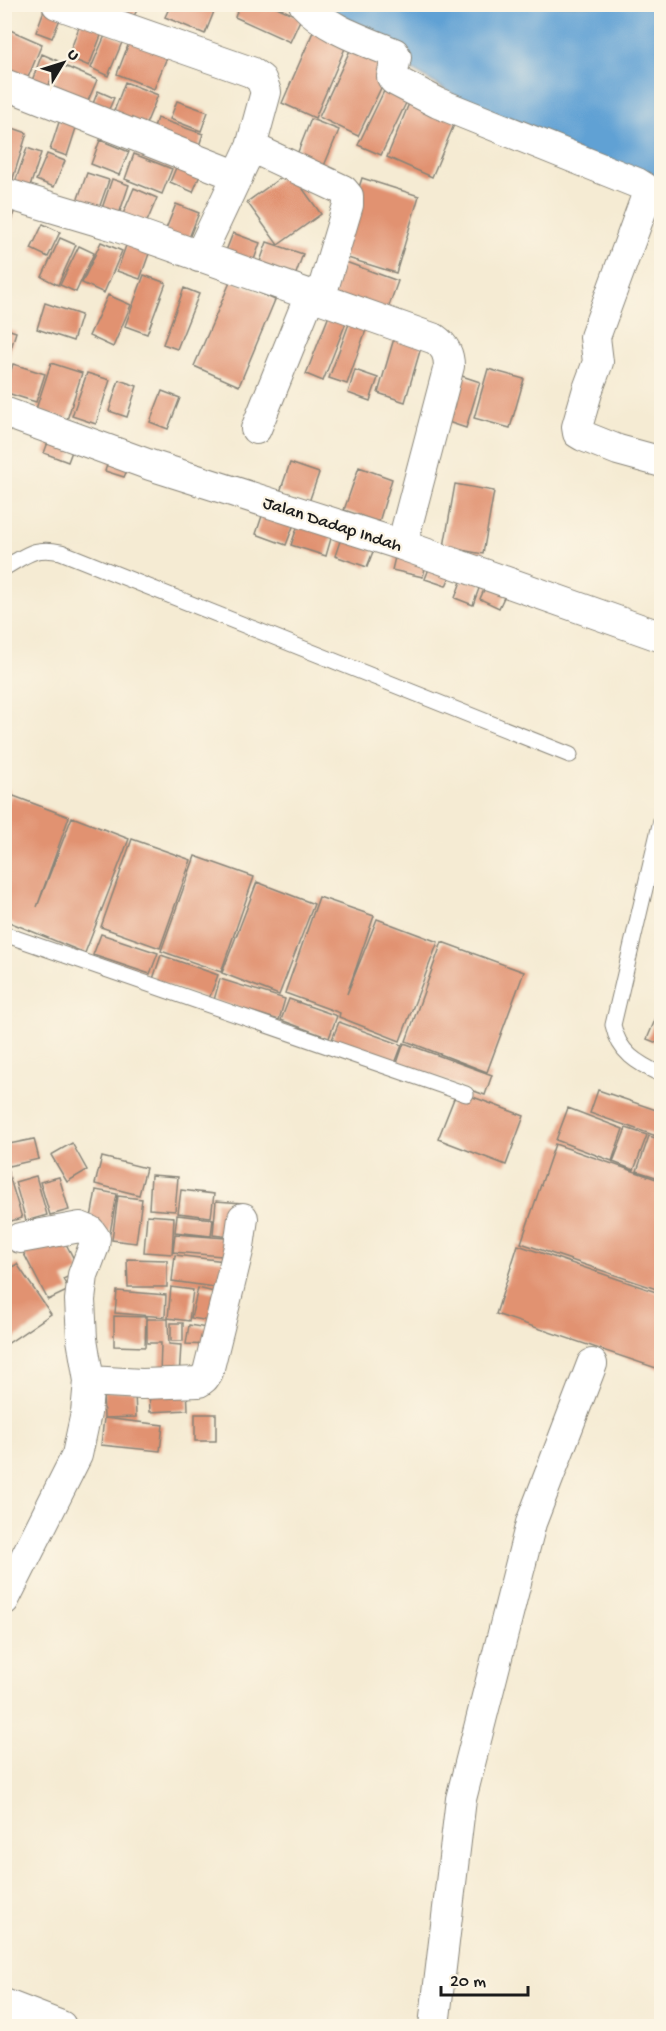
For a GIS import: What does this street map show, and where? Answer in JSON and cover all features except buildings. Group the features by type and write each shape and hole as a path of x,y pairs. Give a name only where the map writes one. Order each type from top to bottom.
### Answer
{"street":[{"path":"57,4 251,72 261,79 266,92 251,147 199,257"},
{"path":"304,4 312,13 343,32 394,53 396,57 392,77 394,80 438,103 645,188 647,195 596,337 598,362 588,389 578,433 618,450 662,462"},
{"path":"4,84 238,176"},
{"path":"251,147 343,190 348,196 348,205 315,297 256,429"},
{"path":"4,193 118,227 435,339 445,349 449,358 449,366 402,545"},
{"name":"Jalan Dadap Indah","path":"4,412 150,465 402,545 662,637"},
{"path":"89,1381 142,1384 199,1382 204,1378 208,1372 237,1257 243,1218"},
{"path":"4,1600 77,1455 86,1413 89,1381 82,1339 80,1300 83,1275 95,1238 90,1231 80,1227 20,1238"},
{"path":"435,2026 461,1799 531,1523 592,1364"},
{"path":"4,2004 61,2026"}],"lane":[{"path":"4,568 34,550 47,549 61,552 570,755"},
{"path":"662,816 613,1025 618,1041 632,1059 662,1075"},
{"path":"4,934 466,1094"}],"water":[{"path":"317,5 661,5 661,186 481,111 412,70 406,55"}]}
